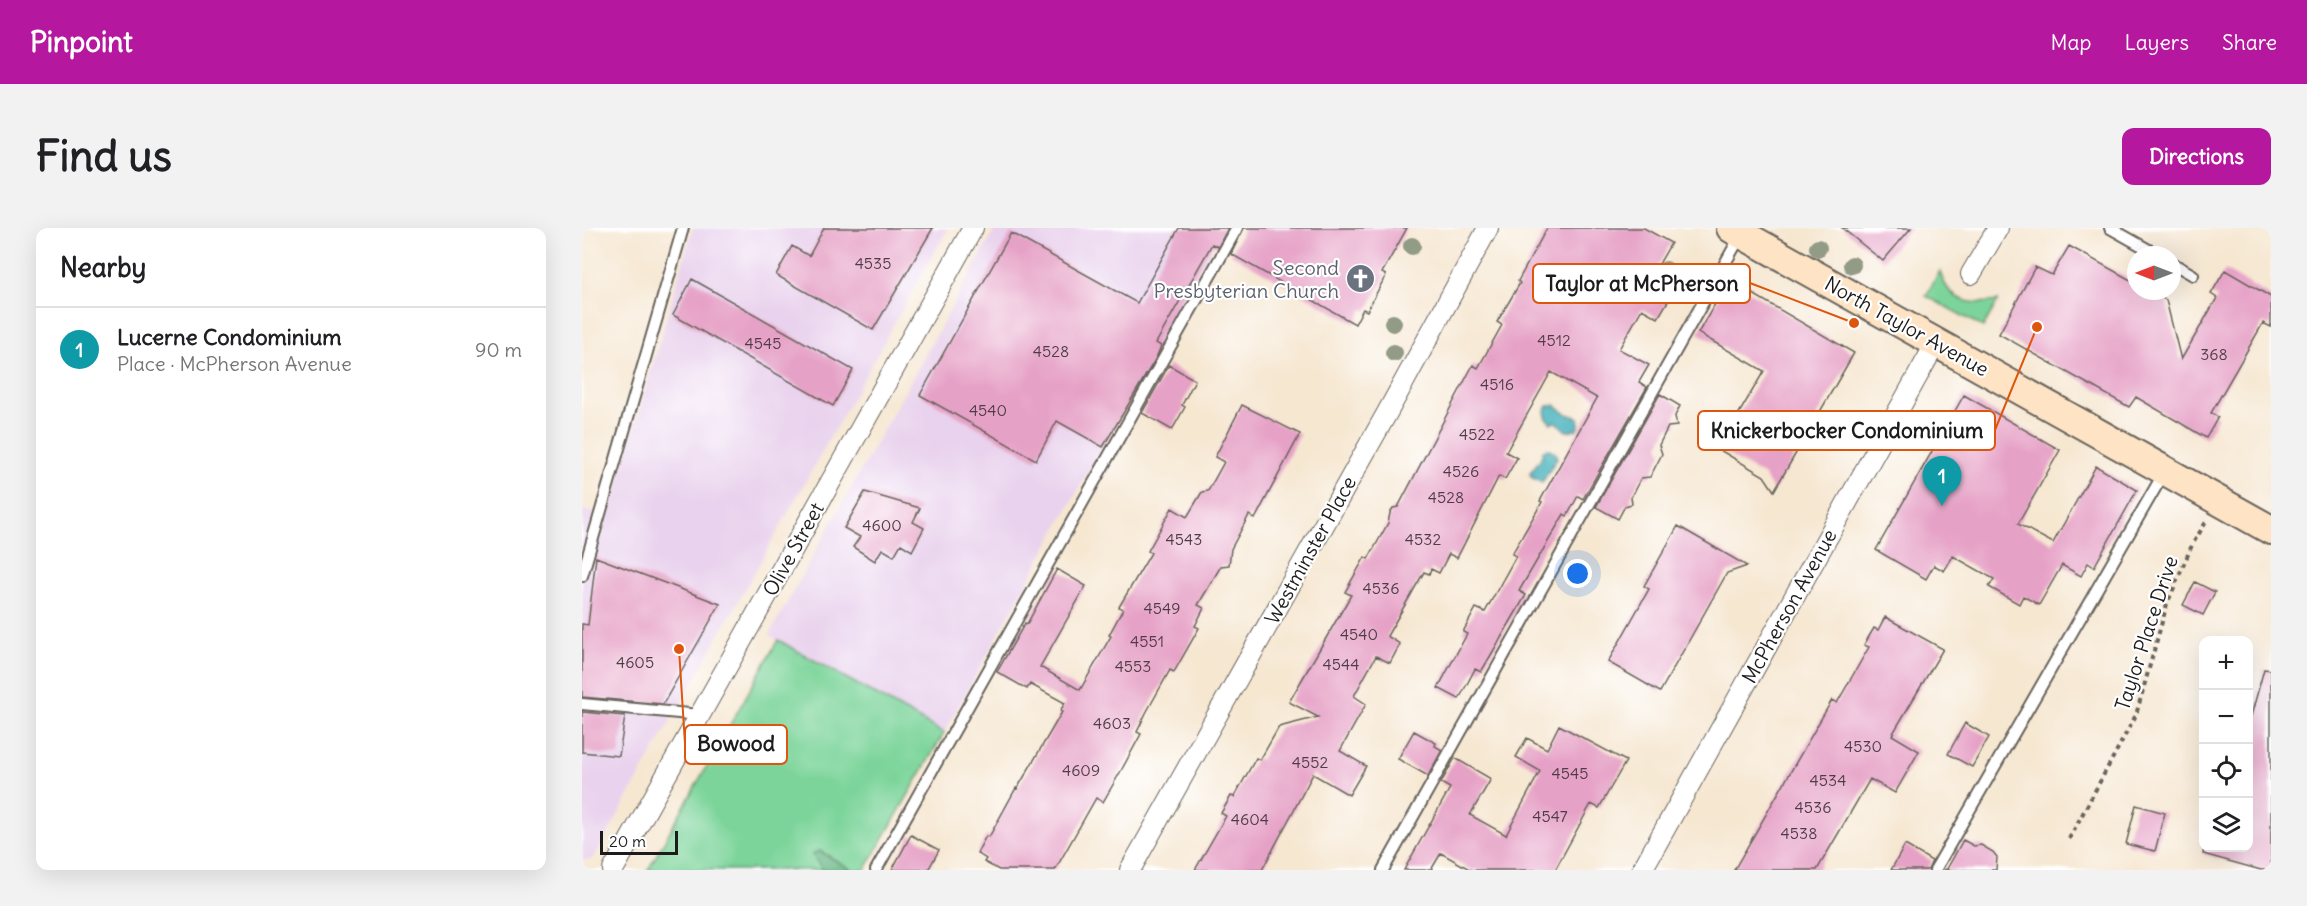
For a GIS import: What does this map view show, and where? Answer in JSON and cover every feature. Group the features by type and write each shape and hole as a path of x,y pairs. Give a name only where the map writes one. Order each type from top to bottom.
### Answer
{"street":[{"name":"Olive Street","path":"613,870 973,228"},
{"name":"Westminster Place","path":"1130,870 1387,413 1488,228"},
{"path":"1971,274 1998,228"},
{"name":"North Taylor Avenue","path":"1739,230 2271,530"},
{"name":"McPherson Avenue","path":"1642,870 1936,343"}],"lane":[{"path":"582,576 683,228"},
{"path":"876,870 1237,228"},
{"path":"2110,228 2142,246"},
{"path":"1383,870 1739,230"},
{"path":"2181,268 2193,275"},
{"path":"1935,870 2165,471"},
{"path":"582,704 700,715"}],"path":[{"name":"Taylor Place Drive","path":"2069,839 2136,715 2167,604 2192,545 2219,501"}],"shaded area":[{"path":"693,228 948,228 595,856 590,860 582,860 582,510 609,513"},
{"path":"996,228 1223,228 944,733 769,635"}],"green space":[{"path":"1940,271 1949,289 1962,300 1979,303 1998,301 1983,327 1926,296"},
{"path":"778,640 944,733 865,870 852,870 820,851 813,854 823,870 648,870"},
{"path":"820,851 852,870 823,870 812,854"}],"water":[{"path":"1556,405 1565,413 1579,418 1579,426 1576,430 1566,431 1556,422 1551,423 1547,419 1545,412 1548,406"},
{"path":"1549,449 1555,452 1557,458 1542,483 1531,477 1530,473 1541,458 1543,450"}],"building":[{"path":"824,228 933,228 873,330 776,275 792,246 809,256"},
{"path":"1179,228 1228,228 1218,247 1212,244 1156,343 1161,346 1156,358 1103,447 1057,421 1036,460 920,395 1011,233 1137,303"},
{"name":"Second Presbyterian Church","path":"1244,228 1407,228 1382,273 1386,275 1367,311 1363,309 1355,324 1231,254"},
{"path":"1547,228 1644,228 1671,243 1655,271 1678,284 1658,318 1642,309 1619,349 1649,365 1639,382 1647,387 1583,499 1578,496 1567,516 1564,514 1519,591 1526,595 1481,672 1475,669 1459,699 1438,688 1467,634 1463,632 1476,608 1485,612 1516,556 1512,554 1597,398 1551,372 1506,452 1517,458 1505,479 1499,476 1457,558 1449,554 1439,573 1431,569 1429,574 1424,572 1387,636 1400,644 1390,663 1376,656 1354,696 1366,704 1340,751 1366,766 1349,795 1313,774 1262,870 1195,870 1226,816 1221,813 1231,796 1234,797 1256,758 1260,760 1279,727 1318,717 1289,702 1351,595 1345,592 1365,557 1368,559 1388,523 1393,508 1398,507 1473,365 1478,368 1502,325 1497,322 1520,283 1518,281"},
{"path":"1842,228 1911,228 1883,261"},
{"path":"2069,246 2127,278 2127,300 2166,300 2181,360 2217,298 2211,294 2225,270 2271,297 2271,327 2263,323 2211,413 2218,417 2206,438 2136,397 2129,407 1999,334 2035,267 2052,275"},
{"path":"692,279 853,370 833,406 673,315"},
{"path":"1729,280 1854,353 1774,491 1764,476 1718,449 1764,371 1698,333"},
{"path":"1169,365 1195,380 1182,405 1185,407 1172,430 1142,413"},
{"path":"1660,394 1680,406 1675,416 1677,426 1668,427 1659,445 1662,454 1650,477 1641,478 1631,497 1632,504 1625,506 1618,519 1596,507"},
{"path":"1964,395 2060,450 2018,524 2053,543 2096,466 2137,490 2094,567 2088,563 2081,576 2062,565 2039,605 2023,596 2019,604 1989,587 1994,579 1953,556 1944,571 1934,565 1926,579 1876,550"},
{"path":"1242,405 1300,434 1255,519 1249,515 1231,549 1229,565 1221,566 1198,605 1204,608 1195,626 1199,628 1174,672 1170,670 1146,713 1137,732 1141,734 1122,769 1103,802 1096,798 1055,870 999,870 984,862 986,859 977,853 986,836 989,837 1062,712 1060,711 1065,703 1030,684 1027,689 997,672 1057,569 1086,586 1040,667 1080,690 1111,636 1109,635 1123,609 1119,607 1151,553 1148,551 1172,508 1187,517 1202,492 1208,491 1224,462 1215,457"},
{"path":"865,492 920,508 913,522 924,528 912,551 901,544 894,556 882,549 875,561 853,547 860,537 844,528"},
{"path":"1678,526 1747,566 1727,573 1660,692 1608,662 1649,589 1644,586"},
{"path":"596,557 720,604 663,704 582,697 582,624 588,625"},
{"path":"2195,582 2215,592 2203,615 2183,605"},
{"path":"1885,617 1943,649 1892,735 1919,751 1895,793 1870,779 1817,870 1734,870 1832,700 1837,703 1869,647 1864,645 1874,628 1878,630"},
{"path":"2264,669 2271,670 2271,870 2261,870 2203,854 2203,852 2253,852 2253,709"},
{"path":"582,712 625,716 619,756 582,752"},
{"path":"1965,723 1989,737 1972,767 1948,754"},
{"path":"1559,725 1626,761 1599,808 1591,804 1555,870 1471,870 1441,853 1431,870 1404,870 1450,788 1441,783 1455,758 1491,779 1470,815 1506,835 1540,771 1516,757 1527,738 1547,749"},
{"path":"1414,731 1436,743 1435,746 1442,750 1428,776 1398,759"},
{"path":"2136,805 2165,813 2155,851 2126,844"},
{"path":"911,835 939,850 928,870 892,870"},
{"path":"1963,840 1974,846 1981,845 1993,852 1997,857 1996,870 1944,870 1947,869"},
{"path":"1905,845 1932,861 1928,870 1891,870"}],"place":[{"name":"Second Presbyterian Church","path":"1360,278"},
{"name":"Taylor at McPherson","path":"1854,323"},
{"name":"Knickerbocker Condominium","path":"2037,327"},
{"name":"Lucerne Condominium","path":"1942,506"},
{"name":"Bowood","path":"679,649"}]}
